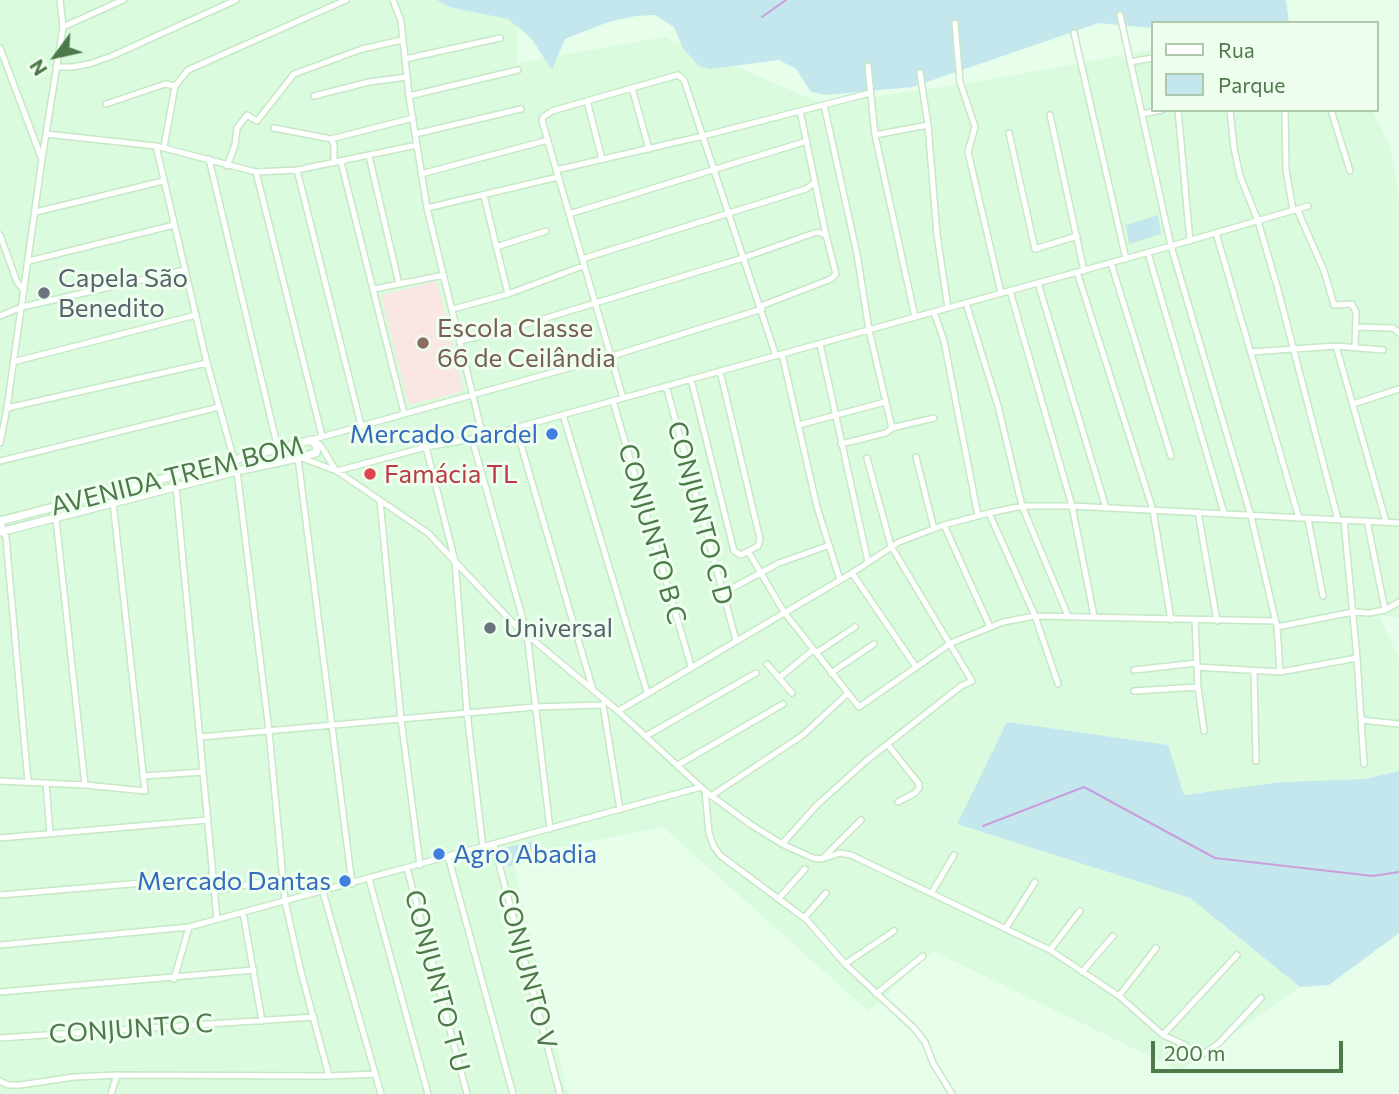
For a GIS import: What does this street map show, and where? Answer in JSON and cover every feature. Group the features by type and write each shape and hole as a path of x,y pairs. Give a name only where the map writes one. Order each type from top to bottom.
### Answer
{"street":[{"path":"63,27 123,0"},
{"path":"56,67 72,67 112,56 236,0"},
{"path":"164,147 175,86 188,71 346,0"},
{"path":"393,0 401,21 412,118 427,208 484,437"},
{"path":"0,443 63,27 58,1"},
{"path":"1120,15 1171,246 1251,516 1276,624 1280,672"},
{"path":"955,23 960,82 975,127 968,152 1001,293"},
{"path":"1073,33 1126,259"},
{"path":"405,59 500,38"},
{"path":"227,166 235,145 237,128 247,115 257,121 293,74 362,49 402,40"},
{"path":"0,48 42,159"},
{"path":"1130,61 1150,58"},
{"path":"867,66 875,135 915,317"},
{"path":"409,96 519,70"},
{"path":"920,73 928,125 937,235 948,308"},
{"path":"623,398 542,121 543,117 552,111 678,75 684,80 743,258 779,355 799,425 827,546 839,580"},
{"path":"314,96 369,82 407,77"},
{"path":"106,104 165,83 175,86"},
{"path":"632,88 649,149"},
{"path":"556,170 870,93"},
{"path":"587,101 602,159"},
{"path":"824,104 857,254 869,330 892,428"},
{"path":"415,135 521,109"},
{"path":"316,439 612,356 761,308 835,276 836,269 814,183 800,111"},
{"path":"1142,114 1152,112"},
{"path":"1178,112 1190,241"},
{"path":"1230,112 1240,176 1258,221 1341,521 1353,612 1364,764"},
{"path":"1285,112 1286,170 1295,210 1324,271 1334,304 1352,304 1356,312 1355,347"},
{"path":"1332,112 1350,171"},
{"path":"1050,116 1077,236 1080,271 1153,510 1171,620"},
{"path":"274,128 331,139 412,118"},
{"path":"875,135 928,125"},
{"path":"1009,133 1035,249 1077,236"},
{"path":"46,134 164,147 256,172 298,170 416,145"},
{"path":"331,139 334,145 334,163"},
{"path":"421,174 548,140"},
{"path":"569,214 807,141"},
{"path":"156,146 207,363 234,460"},
{"path":"369,156 398,284"},
{"path":"209,159 278,449"},
{"path":"341,162 404,413"},
{"path":"298,170 361,425"},
{"path":"256,172 316,439 337,471"},
{"path":"427,208 558,177"},
{"path":"36,212 163,181"},
{"path":"453,309 509,294 582,263 806,189 814,183"},
{"path":"484,196 509,294"},
{"path":"337,471 426,447 484,437 1308,206"},
{"path":"29,261 174,225"},
{"path":"496,247 545,231"},
{"path":"460,341 507,330 743,258 817,232 826,235"},
{"path":"1216,233 1299,518"},
{"path":"0,235 17,282 24,290"},
{"path":"1148,253 1224,513"},
{"path":"1111,263 1171,456"},
{"path":"0,316 22,307 185,270"},
{"path":"374,289 444,275"},
{"path":"1038,283 1106,508"},
{"path":"1010,291 1072,506 1094,616"},
{"path":"966,303 998,406 1022,506 1068,616"},
{"path":"934,312 944,341 978,516"},
{"path":"13,362 196,315"},
{"path":"1356,327 1393,328 1399,333"},
{"path":"820,344 869,562"},
{"path":"1251,352 1336,346 1383,350"},
{"path":"1336,346 1386,522"},
{"path":"7,408 207,363"},
{"path":"691,379 734,551 741,555 749,553 760,543 759,535 720,371"},
{"path":"0,389 10,385"},
{"name":"CONJUNTO C D","path":"666,386 721,594 736,640"},
{"path":"1353,404 1399,389"},
{"name":"CONJUNTO B C","path":"613,401 691,666"},
{"path":"799,425 885,402"},
{"path":"0,461 219,407"},
{"path":"563,415 647,692"},
{"path":"841,444 934,418"},
{"path":"516,428 593,690"},
{"name":"AVENIDA TREM BOM","path":"316,439 316,453 2,532 0,520 316,439"},
{"path":"472,439 527,634 550,829"},
{"path":"426,447 455,561 467,713 483,848"},
{"path":"916,457 934,529"},
{"path":"352,884 299,458 337,471 428,533 500,611 593,690 604,703 618,711 711,796 782,844 813,858 822,859 840,853 851,855 1050,950 1119,996 1163,1035 1200,1056 1219,1043 1261,998"},
{"path":"782,844 831,792 972,681 891,546 866,458"},
{"path":"237,471 269,731 285,901 329,1076"},
{"path":"176,487 217,919"},
{"path":"380,501 401,719 420,865"},
{"path":"0,781 85,785 145,792 113,502"},
{"path":"618,711 852,573 891,546 913,535 989,513 1022,506 1072,506 1399,523"},
{"path":"1198,512 1217,621"},
{"path":"989,513 1035,616 1058,684"},
{"path":"56,519 85,785"},
{"path":"1308,519 1323,596"},
{"path":"1367,521 1385,610"},
{"path":"944,525 990,627"},
{"path":"2,532 28,782"},
{"path":"721,594 791,558 827,546"},
{"path":"749,553 783,612 859,707 951,643 1003,622 1035,616 1094,616 1276,624 1353,612 1369,614 1385,610 1399,602"},
{"path":"852,573 916,667"},
{"path":"1195,620 1203,731"},
{"path":"779,678 855,627"},
{"path":"831,673 874,644"},
{"path":"1134,670 1198,665 1280,672 1357,658"},
{"path":"767,664 792,693"},
{"path":"1254,671 1256,761"},
{"path":"646,736 756,673"},
{"path":"1134,691 1198,687"},
{"path":"711,796 803,735 847,694"},
{"path":"200,737 604,703"},
{"path":"604,703 620,810"},
{"path":"678,765 783,704"},
{"path":"1361,720 1399,724"},
{"path":"888,746 919,784 915,793 898,802"},
{"path":"143,776 203,772"},
{"path":"46,783 50,833"},
{"path":"0,945 189,927 703,789"},
{"path":"703,789 709,833 714,847 722,856 805,918 845,964 922,1037 933,1063 952,1094"},
{"path":"0,838 208,820"},
{"path":"822,859 861,820"},
{"name":"CONJUNTO V","path":"494,845 559,1094"},
{"path":"932,892 954,855"},
{"path":"448,856 513,1094"},
{"name":"CONJUNTO T U","path":"407,869 467,1094"},
{"path":"780,897 805,869"},
{"path":"0,895 213,877"},
{"path":"215,891 283,878"},
{"path":"369,878 428,1094"},
{"path":"1006,928 1035,882"},
{"path":"323,892 381,1094"},
{"path":"805,918 827,893"},
{"path":"1050,950 1080,911"},
{"path":"243,912 262,1021"},
{"path":"174,978 189,927"},
{"path":"845,964 894,931"},
{"path":"1082,972 1113,936"},
{"path":"1119,996 1156,948"},
{"path":"1163,1035 1237,955"},
{"path":"876,994 923,956"},
{"path":"0,992 254,970"},
{"name":"CONJUNTO C","path":"0,1038 314,1017"},
{"path":"0,1081 8,1085 20,1085 74,1077 117,1075 375,1074"},
{"path":"111,1094 117,1075"}],"shaded area":[{"path":"0,0 518,0 517,63 665,37 824,104 970,83 1150,50 1150,112 1373,112 1390,145 1399,199 1399,618 1379,615 1399,659 1399,771 1365,779 1281,782 957,824 1190,898 1300,987 1180,1071 933,951 868,1011 663,827 512,857 568,1094 0,1094"},
{"name":"Escola Classe 66 de Ceilândia","path":"437,281 463,391 409,405 381,295"}],"green space":[{"path":"437,0 1286,0 1289,21 1150,21 1150,28 1099,23 912,87 827,95 811,92 796,69 779,60 709,69 699,66 683,48 674,27 655,15 608,22 565,39 552,70 531,38 508,19 449,7"},
{"path":"1158,215 1161,234 1129,244 1126,225"},
{"path":"1007,722 1168,745 1184,795 1281,782 1365,779 1399,771 1399,933 1329,985 1300,987 1190,898 957,824"},
{"path":"535,841 539,858 507,867 503,848"}],"waterway":[{"path":"762,17 786,0"},
{"path":"983,826 1084,787 1215,858 1373,876 1399,872"}],"place":[{"name":"Capela São Benedito","path":"44,293"},
{"name":"Escola Classe 66 de Ceilândia","path":"423,343"},
{"name":"Mercado Gardel","path":"552,434"},
{"name":"Famácia TL","path":"370,474"},
{"name":"Universal","path":"490,628"},
{"name":"Agro Abadia","path":"439,854"},
{"name":"Mercado Dantas","path":"345,881"}]}
